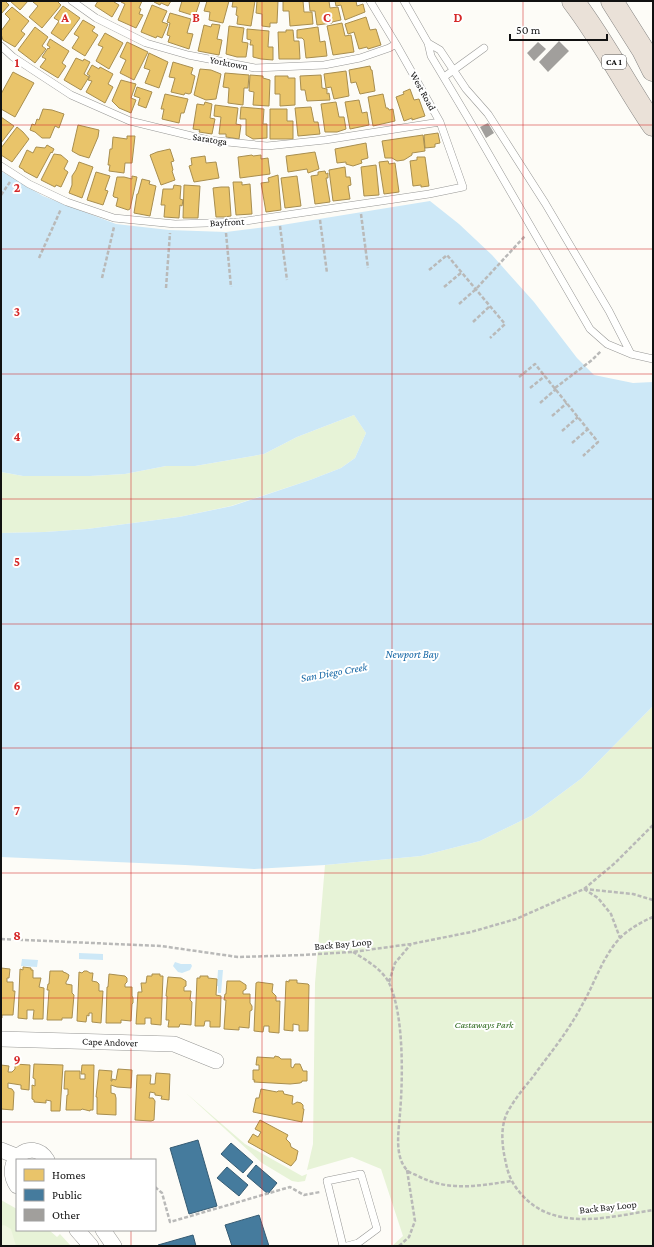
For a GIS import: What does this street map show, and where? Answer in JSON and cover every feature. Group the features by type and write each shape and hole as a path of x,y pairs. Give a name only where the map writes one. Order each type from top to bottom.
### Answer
{"highway":[{"name":"CA 1","path":"573,1 604,45 635,99 653,125"},
{"path":"612,1 643,50 653,70"}],"street":[{"name":"Cape Andover","path":"1,1039 174,1044 216,1061"},
{"path":"1,1150 9,1163 10,1175 16,1185"},
{"path":"9,1163 28,1150 40,1153 46,1159"},
{"path":"78,1231 89,1244 102,1231"},
{"path":"104,1231 114,1246"}],"lane":[{"name":"Yorktown","path":"72,1 96,18 146,43 188,55 255,68 324,65 360,58 390,48 396,44"},
{"name":"West Road","path":"370,1 440,122 463,187"},
{"path":"404,1 428,43 432,56 590,329 607,344 631,354 653,359"},
{"path":"428,43 440,50 466,90 488,114 546,203 609,311 631,354"},
{"name":"Saratoga","path":"1,46 13,57 71,95 130,121 208,140 267,146 325,140 440,122"},
{"path":"444,77 484,48"},
{"name":"Bayfront","path":"1,166 29,184 67,202 114,218 175,224 239,222 422,195 463,187"},
{"path":"343,1246 327,1181 361,1174 377,1229 358,1243 348,1246"}],"path":[{"path":"1,195 10,181"},
{"path":"39,258 62,207"},
{"path":"361,214 368,268"},
{"path":"320,220 327,273"},
{"path":"102,278 115,225"},
{"path":"280,226 287,280"},
{"path":"459,304 476,289 532,228"},
{"path":"166,288 170,232"},
{"path":"226,233 231,287"},
{"path":"429,270 447,255 505,324 490,338"},
{"path":"444,287 462,272"},
{"path":"473,322 490,306"},
{"path":"540,403 555,389 592,360"},
{"path":"519,376 535,364 588,429 598,442 583,456"},
{"path":"530,388 545,376"},
{"path":"552,416 567,403"},
{"path":"562,431 578,417"},
{"path":"572,443 588,429"},
{"name":"Back Bay Loop","path":"1,940 161,946 238,957 352,952 411,944 471,932 516,918 584,889 615,863 653,825"},
{"path":"584,889 633,894 653,900"},
{"path":"584,889 598,898 610,914 620,938"},
{"name":"Back Bay Loop","path":"653,917 634,927 620,938 603,963 571,1024 515,1099 507,1114 502,1143 511,1181 527,1200 537,1208 550,1214 564,1218 582,1219 653,1210"},
{"path":"389,983 395,963 411,944"},
{"path":"352,952 365,959 376,968 389,983 396,1003 401,1046 401,1099 398,1139 400,1159 406,1170 415,1221 409,1237 399,1246"},
{"path":"406,1170 426,1180 448,1186 469,1187 511,1181"},
{"path":"156,1188 162,1193 170,1222 290,1187 304,1195 329,1189"}],"green space":[{"path":"354,415 366,433 355,458 341,468 310,480 231,506 179,517 87,529 1,533 1,472 23,476 90,476 125,474 166,466 195,466 264,454 297,437"},
{"name":"Castaways Park","path":"653,706 653,1246 392,1246 403,1236 381,1169 352,1157 307,1170 313,1144 315,983 325,865 421,856 480,841 531,816 582,778"},
{"path":"186,1093 245,1144 302,1176 307,1174 305,1181 292,1181 262,1163"},
{"path":"1,1200 16,1208 16,1231 50,1231 57,1237 60,1234 71,1246 1,1246"},
{"path":"4,1225 11,1229 16,1246 1,1246 1,1226"}],"water":[{"name":"Newport Bay","path":"1,171 43,196 116,224 169,230 226,232 282,225 430,201 459,224 492,255 534,302 577,358 594,375 633,383 653,382 653,706 582,778 531,816 480,841 421,856 325,865 254,869 1,857 1,533 87,529 179,517 232,506 341,468 355,458 366,433 354,415 297,437 264,454 195,466 166,466 125,474 90,476 23,476 1,472"},
{"path":"79,953 103,954 103,960 79,959"},
{"path":"22,959 38,960 37,967 21,966"},
{"path":"175,962 181,964 191,964 192,966 190,970 182,973 178,972 173,966"},
{"path":"218,970 223,970 221,993 218,993 217,986"}],"building: Homes":[{"path":"1,1 5,1 9,5 1,14"},
{"path":"10,1 28,1 20,10"},
{"path":"57,1 61,5 42,28 29,17 38,6 33,2"},
{"path":"98,1 115,1 114,2 119,5 112,17 95,6"},
{"path":"121,1 142,1 139,8 141,9 139,14 143,15 136,28 118,20 125,4"},
{"path":"154,1 171,1 168,6 161,3 160,5"},
{"path":"182,1 200,1 195,16 179,11"},
{"path":"207,1 229,1 223,23 209,20 210,12 204,11"},
{"path":"233,1 255,1 251,26 237,24 237,7 232,7"},
{"path":"257,1 278,1 277,23 270,23 270,27 262,26 262,14 256,13"},
{"path":"283,1 303,1 304,12 312,12 313,24 290,26 289,11 283,11"},
{"path":"309,1 329,1 330,8 338,7 341,20 317,25 315,11 310,11"},
{"path":"335,1 356,1 357,6 363,4 365,12 345,20 341,5 336,6"},
{"path":"152,5 167,11 162,22 168,24 162,38 157,36 156,38 141,32"},
{"path":"63,6 80,18 63,41 51,33 59,21 54,18"},
{"path":"12,7 29,21 21,31 25,34 15,47 3,40 1,34 1,31 10,19 5,14"},
{"path":"170,13 191,19 187,33 193,34 189,49 168,42 170,36 167,35 170,23 167,22"},
{"path":"366,17 370,30 376,29 381,45 368,49 367,47 359,49 354,32 348,34 345,24"},
{"path":"83,20 95,27 92,31 98,35 85,56 72,48 79,37 74,34"},
{"path":"342,23 345,36 351,35 354,52 333,55 327,26"},
{"path":"212,24 220,25 217,39 222,40 219,55 198,51 204,25 211,27"},
{"path":"229,26 244,28 242,42 248,43 246,57 237,57 226,54"},
{"path":"35,27 48,37 42,46 46,49 35,63 18,50"},
{"path":"318,27 320,42 325,41 327,56 306,58 304,40 302,38 297,38 297,30"},
{"path":"247,29 269,31 268,47 273,47 273,60 253,57 253,45 250,45 251,40 247,39"},
{"path":"286,30 293,30 294,41 299,41 300,59 279,59 278,32 286,32"},
{"path":"105,33 123,43 109,69 96,61 103,47 98,45"},
{"path":"50,39 69,51 62,63 66,66 58,78 40,67 46,59 42,57 50,47 47,45"},
{"path":"127,42 148,52 134,80 120,73 126,60 120,57"},
{"path":"149,53 168,62 159,88 145,83 150,70 144,68"},
{"path":"76,58 83,61 84,59 90,62 84,74 89,77 81,90 64,80"},
{"path":"173,62 193,68 191,74 195,76 191,93 185,93 184,95 171,92 175,78 169,77"},
{"path":"92,65 99,69 100,67 113,74 108,84 113,87 105,103 86,92 92,81 88,80 90,76 87,74"},
{"path":"370,66 375,91 360,94 356,82 351,83 349,70"},
{"path":"200,69 211,70 221,74 216,99 206,100 194,95"},
{"path":"346,71 349,96 334,99 331,87 326,88 324,74"},
{"path":"13,72 34,83 15,117 1,109 1,94"},
{"path":"225,73 249,75 248,88 244,88 243,105 228,103 229,88 223,87"},
{"path":"250,75 263,76 263,78 270,80 269,106 253,105 254,92 249,91"},
{"path":"321,75 322,88 327,89 327,94 329,93 330,100 307,101 305,90 301,90 300,76"},
{"path":"275,76 288,76 288,78 295,78 295,105 280,106 280,94 275,94"},
{"path":"121,80 136,84 131,98 136,100 131,113 119,108 112,101"},
{"path":"137,87 152,92 146,108 138,105 140,98 134,96"},
{"path":"410,89 414,100 419,99 425,116 404,121 396,97 404,94 403,92"},
{"path":"165,94 188,99 184,113 181,113 179,123 162,119 164,109 161,109"},
{"path":"383,94 386,108 389,110 393,109 395,121 373,126 368,97"},
{"path":"359,100 362,113 367,112 369,125 350,129 345,102"},
{"path":"205,102 212,104 210,118 215,119 212,134 199,132 200,130 193,129 197,104 204,105"},
{"path":"336,102 339,117 344,117 346,129 337,132 325,132 321,104"},
{"path":"215,105 238,108 236,124 241,125 239,139 226,137 226,134 219,134 221,117 214,116"},
{"path":"241,107 264,109 263,124 267,124 267,138 253,139 246,135 246,119 240,119"},
{"path":"311,107 314,122 318,122 320,134 298,136 295,108"},
{"path":"43,109 64,114 59,128 55,126 50,138 42,138 30,130 32,124 35,125 37,119 39,120"},
{"path":"270,109 287,109 287,121 293,121 293,139 270,139"},
{"path":"1,117 14,126 1,143"},
{"path":"78,125 99,130 98,137 89,158 72,151"},
{"path":"17,127 29,139 12,162 1,155 1,148"},
{"path":"438,133 440,143 435,144 435,147 425,148 424,135"},
{"path":"423,135 425,151 412,153 412,155 404,160 397,161 392,158 385,158 382,141"},
{"path":"127,136 135,136 132,163 125,163 124,173 109,171 110,165 108,165 113,137 127,139"},
{"path":"366,143 368,158 361,160 362,163 353,166 346,164 346,162 337,163 335,149"},
{"path":"47,145 54,149 37,178 19,167 27,150 33,153 36,147 45,148"},
{"path":"170,149 174,161 171,162 175,180 161,185 150,155"},
{"path":"315,152 319,169 308,173 307,169 288,172 286,156"},
{"path":"54,154 61,155 68,161 64,169 68,172 61,187 56,185 55,187 41,180"},
{"path":"261,155 261,159 268,158 270,174 240,178 238,157"},
{"path":"205,156 206,163 216,162 219,178 194,182 189,166 192,165 191,158"},
{"path":"417,157 425,157 429,186 413,186 410,161 417,160"},
{"path":"388,161 389,164 395,163 399,192 384,194 379,162"},
{"path":"79,162 93,167 82,198 69,193 72,185 72,176"},
{"path":"376,165 379,195 364,196 361,167"},
{"path":"345,167 346,177 350,177 351,185 348,186 350,199 333,201 329,170"},
{"path":"325,171 326,174 328,173 328,178 326,178 330,202 315,204 311,176 318,175 318,172"},
{"path":"96,172 110,176 105,190 108,191 103,205 87,200"},
{"path":"278,175 281,210 266,212 261,183 269,182 268,178"},
{"path":"132,176 137,177 130,209 128,210 116,206 118,198 113,196 117,177 132,179"},
{"path":"297,176 301,206 285,208 281,178"},
{"path":"142,179 150,181 149,184 156,186 150,216 134,213 137,194"},
{"path":"233,182 242,182 242,185 250,184 252,214 236,215"},
{"path":"174,185 181,186 180,199 183,200 182,206 180,205 179,218 164,217 165,205 161,205 163,189 173,189"},
{"path":"184,185 200,186 198,218 183,218"},
{"path":"229,187 231,216 216,217 213,188"},
{"path":"23,967 31,968 31,970 33,970 33,978 41,978 39,987 44,988 43,1019 33,1019 34,1010 27,1010 27,1019 18,1018 20,969 23,970"},
{"path":"1,968 10,969 7,982 13,982 13,991 15,991 13,1015 2,1015 2,1018 1,1017"},
{"path":"50,971 63,971 69,975 66,984 72,985 72,993 74,995 72,1018 47,1020 49,990 47,990"},
{"path":"84,971 93,973 92,981 99,984 99,991 103,991 101,1023 92,1022 92,1013 89,1013 89,1016 87,1015 86,1022 77,1021 79,972 82,973"},
{"path":"109,974 125,976 127,978 127,982 125,987 132,987 133,1003 131,1021 121,1020 121,1023 106,1023 107,987"},
{"path":"152,974 160,974 160,976 163,976 161,1025 151,1024 151,1018 145,1018 145,1024 136,1024 138,992 142,992 141,983 146,983 147,976 152,976"},
{"path":"200,976 208,976 208,978 217,979 216,995 221,996 220,1027 210,1027 210,1021 205,1021 204,1026 195,1026 197,978 200,978"},
{"path":"168,977 181,978 186,981 184,991 191,991 191,1025 180,1024 179,1027 168,1027 169,1020 166,1020 166,996"},
{"path":"289,980 297,980 297,983 309,985 308,1031 299,1031 299,1025 293,1024 293,1031 284,1030 286,981 289,982"},
{"path":"227,981 240,981 246,985 246,989 243,991 243,994 250,994 250,1003 252,1006 252,1010 250,1011 249,1028 239,1027 239,1030 224,1029 226,1000 224,1000"},
{"path":"256,983 273,984 272,992 276,996 276,1001 280,1001 279,1033 269,1032 269,1026 264,1026 263,1032 254,1031"},
{"path":"275,1056 281,1059 291,1059 291,1067 293,1068 295,1064 300,1064 303,1071 307,1071 307,1081 290,1084 254,1082 253,1070 259,1070 259,1065 256,1065 257,1057 274,1058"},
{"path":"15,1064 30,1065 29,1090 21,1089 21,1085 8,1083 8,1088 12,1089 14,1092 13,1110 1,1109 1,1065 9,1066 8,1072 12,1072 15,1069"},
{"path":"34,1064 63,1065 60,1111 51,1111 51,1101 46,1100 46,1103 34,1102 32,1099 32,1085 35,1086 35,1079 33,1078"},
{"path":"82,1065 94,1065 93,1110 66,1110 68,1089 64,1089 65,1071 80,1071 80,1079 85,1079 85,1074 81,1074"},
{"path":"118,1069 132,1070 131,1088 111,1085 111,1093 115,1094 116,1098 116,1115 97,1114 96,1097 99,1070 112,1071 111,1081 112,1081 112,1079 116,1080"},
{"path":"156,1073 170,1074 169,1100 161,1099 162,1096 155,1095 155,1093 150,1092 149,1098 153,1098 155,1101 154,1120 135,1120 137,1075 151,1075 150,1084 155,1084"},
{"path":"261,1089 277,1092 283,1091 284,1094 293,1096 292,1104 297,1102 303,1105 304,1109 302,1122 253,1112 256,1098 259,1098"},
{"path":"260,1120 288,1135 286,1139 290,1143 291,1147 298,1151 296,1160 291,1166 248,1142 253,1134 258,1137 261,1132 255,1129"}],"building: Public":[{"path":"198,1140 217,1206 189,1214 170,1148"},
{"path":"231,1143 253,1162 243,1173 221,1154"},
{"path":"256,1165 277,1183 268,1194 247,1176"},
{"path":"227,1167 248,1185 239,1196 217,1178"},
{"path":"259,1215 269,1246 232,1246 225,1225"},
{"path":"193,1235 196,1246 158,1245"}],"building: Other":[{"path":"559,41 569,51 548,72 539,62"},
{"path":"538,42 546,49 534,61 527,53"},
{"path":"488,123 494,133 486,138 480,127"}],"water label":[{"name":"San Diego Creek","path":"334,672"}]}
